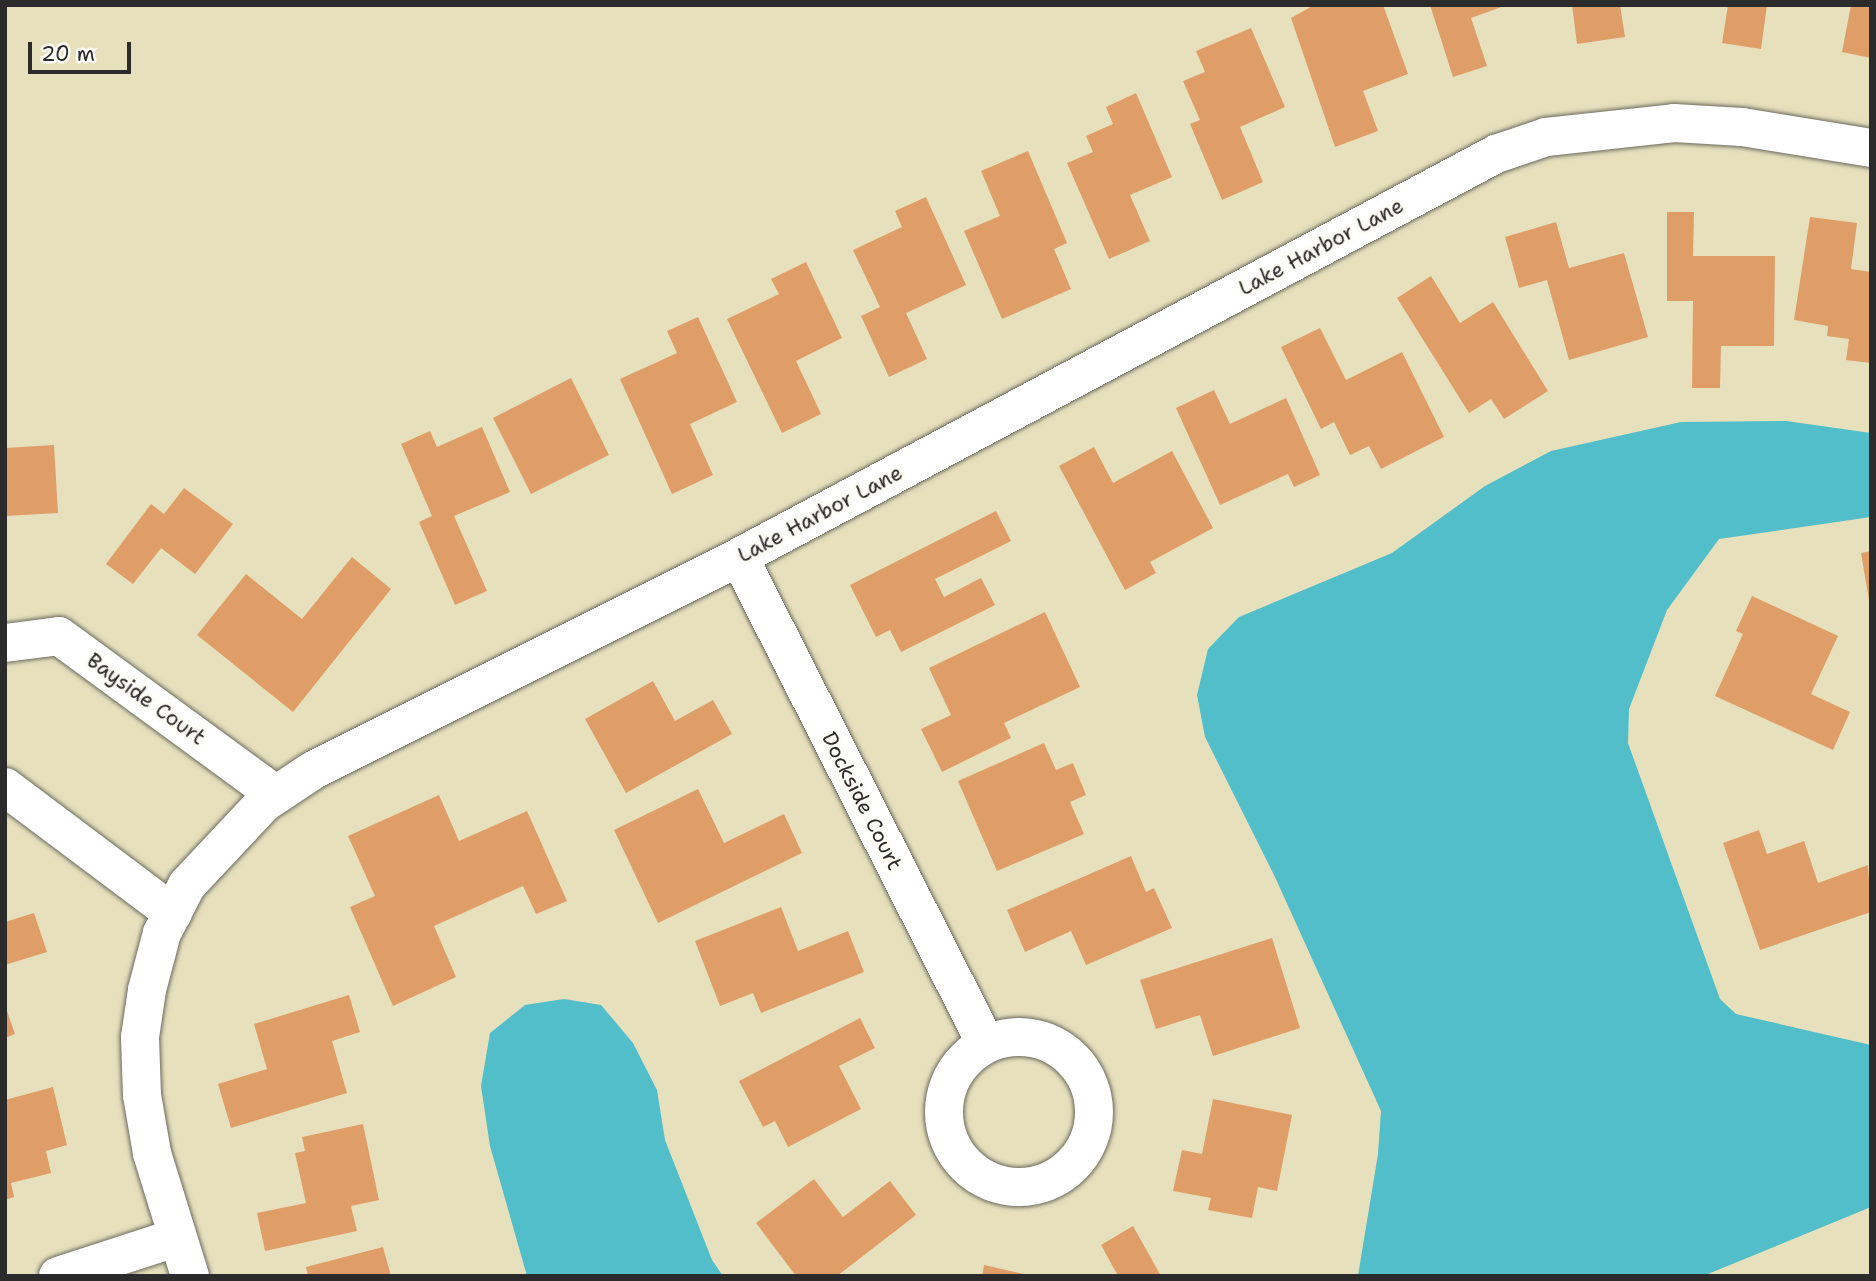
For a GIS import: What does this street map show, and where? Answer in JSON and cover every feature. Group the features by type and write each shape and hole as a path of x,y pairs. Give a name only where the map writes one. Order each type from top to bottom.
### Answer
{"street":[{"name":"Lake Harbor Lane","path":"190,1276 152,1153 142,1095 140,1037 147,990 162,933 187,885 222,844 276,795 313,771 739,558 1496,154 1546,136 1674,123 1742,127 1871,148"},
{"name":"Dockside Court","path":"739,558 986,1044"},
{"name":"Bayside Court","path":"5,643 59,636 276,795"},
{"path":"5,788 173,913"},
{"path":"58,1276 178,1237"}],"water":[{"path":"1786,421 1871,433 1871,517 1719,539 1667,610 1629,709 1628,743 1720,999 1736,1014 1871,1045 1871,1207 1703,1276 1358,1276 1378,1154 1381,1111 1275,877 1205,737 1197,695 1208,649 1239,617 1392,553 1485,486 1551,451 1681,422"},
{"path":"564,999 601,1005 633,1043 657,1090 665,1140 712,1260 723,1276 527,1276 490,1146 481,1086 490,1033 525,1005"}],"building":[{"path":"1314,5 1383,5 1408,74 1363,91 1378,131 1335,147 1291,18"},
{"path":"1430,5 1507,5 1471,18 1487,66 1453,77"},
{"path":"1572,5 1620,5 1625,37 1577,44"},
{"path":"1728,5 1767,5 1761,49 1722,43"},
{"path":"1851,5 1871,5 1871,58 1842,52"},
{"path":"1251,28 1285,107 1240,127 1263,182 1222,200 1190,124 1200,120 1183,81 1205,72 1196,51"},
{"path":"1136,93 1172,177 1130,195 1150,241 1109,259 1067,163 1093,152 1086,136 1113,124 1106,107"},
{"path":"1028,151 1067,243 1054,249 1071,289 1002,319 964,231 1000,216 981,171"},
{"path":"926,197 966,285 906,313 927,359 889,377 861,316 880,307 853,250 902,227 895,211"},
{"path":"1667,212 1694,212 1693,256 1775,256 1774,346 1721,346 1720,388 1692,388 1693,301 1667,301"},
{"path":"1810,217 1857,223 1851,269 1871,272 1871,363 1846,360 1849,339 1827,336 1828,326 1794,320"},
{"path":"1556,222 1569,268 1624,253 1648,337 1569,360 1547,280 1519,288 1505,237"},
{"path":"806,262 842,338 796,361 821,414 782,433 727,319 779,294 771,279"},
{"path":"1431,276 1460,323 1493,302 1548,391 1504,419 1491,399 1469,413 1397,298"},
{"path":"698,317 737,402 690,424 713,475 672,494 620,379 677,353 667,331"},
{"path":"1320,328 1346,380 1402,352 1444,437 1381,469 1369,446 1350,455 1334,422 1321,429 1281,347"},
{"path":"571,378 609,455 531,494 493,418"},
{"path":"1214,390 1230,424 1286,398 1320,475 1294,487 1288,474 1220,505 1176,408"},
{"path":"482,427 510,492 454,516 487,591 455,605 419,522 432,516 401,444 430,431 437,447"},
{"path":"54,445 58,513 5,516 5,448"},
{"path":"1094,447 1113,483 1172,451 1213,528 1150,562 1156,573 1125,590 1059,466"},
{"path":"184,488 233,524 195,574 161,548 133,584 106,564 151,504 164,514"},
{"path":"996,511 1011,541 935,579 944,597 981,578 995,605 901,652 890,630 876,637 850,585"},
{"path":"1871,551 1871,599 1869,600 1861,553"},
{"path":"352,557 391,589 293,712 197,635 246,574 302,619"},
{"path":"1752,596 1838,636 1811,694 1850,712 1833,750 1715,696 1743,634 1736,631"},
{"path":"1045,612 1080,687 1004,723 1011,738 942,772 921,729 951,715 929,668"},
{"path":"653,681 675,721 713,700 732,734 626,793 585,719"},
{"path":"1044,743 1056,770 1073,763 1086,795 1070,802 1084,834 997,871 958,781"},
{"path":"698,789 724,843 784,814 802,853 658,923 614,830"},
{"path":"439,795 459,841 527,811 567,901 536,914 523,886 434,926 456,977 393,1006 350,907 375,896 348,836"},
{"path":"1759,830 1767,854 1804,841 1818,883 1868,865 1871,912 1760,950 1723,843"},
{"path":"1131,856 1146,892 1154,888 1172,928 1086,965 1071,931 1025,952 1007,910"},
{"path":"781,907 798,951 848,931 864,972 761,1013 753,993 720,1006 695,941"},
{"path":"34,913 47,952 5,965 5,922"},
{"path":"1272,938 1300,1028 1213,1056 1200,1015 1156,1029 1140,980"},
{"path":"349,995 360,1032 332,1041 347,1093 231,1128 218,1084 267,1069 254,1024"},
{"path":"5,1005 15,1034 5,1038"},
{"path":"860,1018 875,1048 839,1066 861,1109 788,1147 775,1121 763,1127 739,1081"},
{"path":"53,1087 67,1145 46,1151 51,1173 11,1183 14,1197 5,1200 5,1100"},
{"path":"1213,1099 1292,1115 1277,1191 1258,1187 1252,1218 1208,1210 1211,1198 1173,1191 1182,1150 1202,1154"},
{"path":"363,1124 379,1200 351,1206 357,1231 265,1251 257,1213 306,1203 295,1153 305,1151 302,1137"},
{"path":"814,1179 843,1217 890,1181 916,1215 837,1276 796,1276 756,1223"},
{"path":"1133,1226 1161,1276 1118,1276 1101,1245"},
{"path":"383,1247 391,1276 308,1276 306,1267"},
{"path":"984,1265 1028,1275 1028,1276 982,1276"}]}
